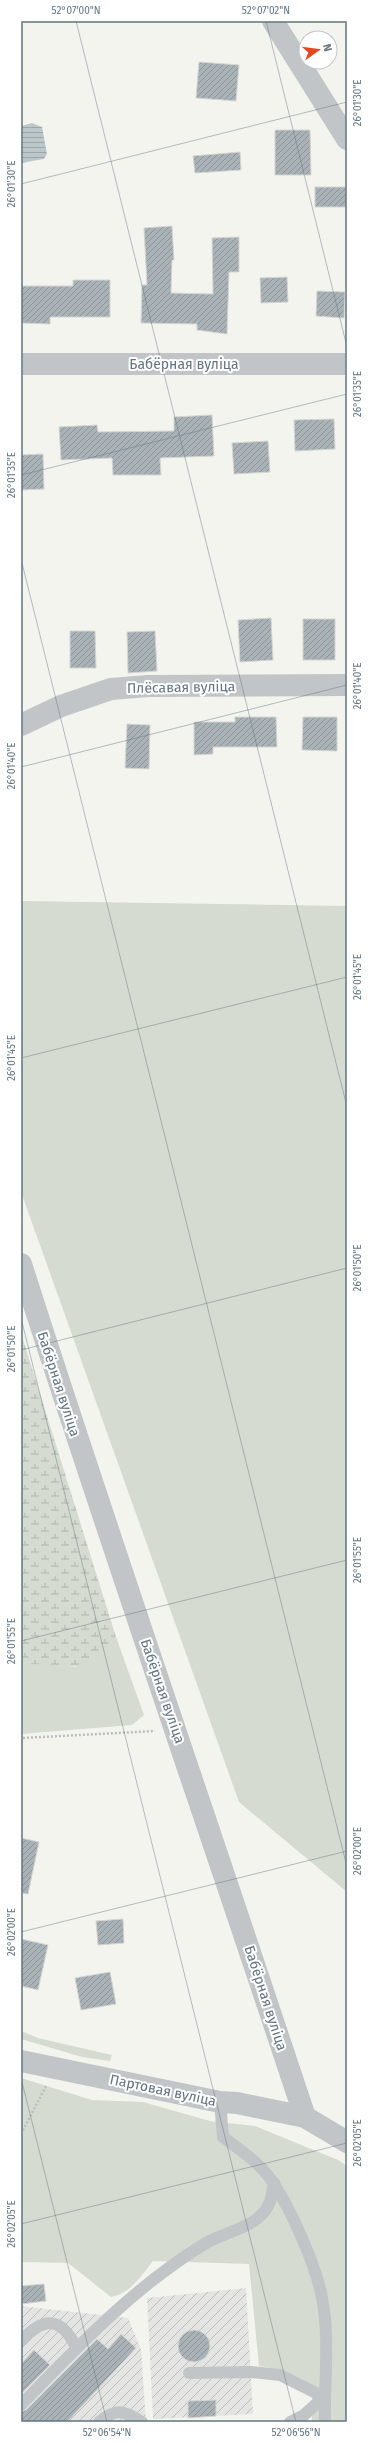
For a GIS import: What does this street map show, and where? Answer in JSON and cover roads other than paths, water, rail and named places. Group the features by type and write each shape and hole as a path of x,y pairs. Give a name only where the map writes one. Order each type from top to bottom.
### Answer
{"street":[{"path":"273,21 347,139"},
{"name":"Бабёрная вуліца","path":"21,364 347,364"},
{"name":"Плёсавая вуліца","path":"21,725 61,706 111,689 148,686 347,685"},
{"name":"Бабёрная вуліца","path":"21,1264 93,1490 177,1730 306,2117"},
{"name":"Партовая вуліца","path":"21,2061 220,2102 237,2103 306,2117 347,2142"}],"lane":[{"path":"220,2102 223,2137 255,2162 274,2183 304,2244 322,2297 325,2332 324,2422"},
{"path":"21,2406 76,2347 142,2288 206,2243 256,2220 269,2204 274,2183"},
{"path":"21,2340 39,2324 52,2323 62,2326 70,2335 76,2347"},
{"path":"189,2373 251,2372 280,2375 324,2398"},
{"path":"290,2422 304,2415 324,2398"},
{"path":"99,2422 109,2414 122,2411 142,2422"}]}
